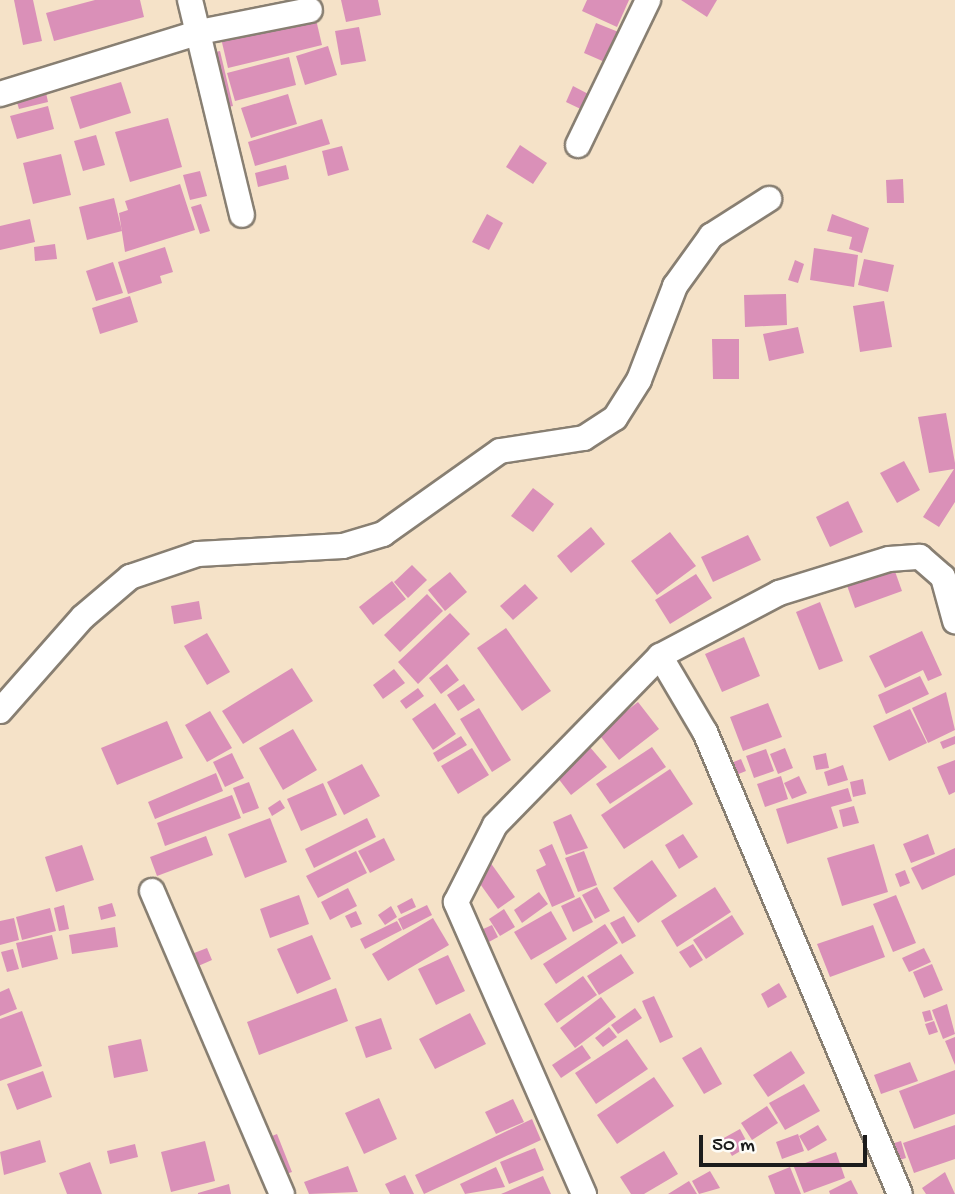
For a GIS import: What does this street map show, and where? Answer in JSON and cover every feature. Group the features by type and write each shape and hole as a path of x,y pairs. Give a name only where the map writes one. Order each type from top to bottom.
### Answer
{"street":[{"path":"190,0 200,32 242,215"},
{"path":"578,145 648,0"},
{"path":"0,94 200,32 310,10"},
{"path":"0,711 83,617 130,577 198,554 343,546 383,534 500,451 584,438 615,418 639,380 675,286 711,236 769,200"},
{"path":"584,1194 456,902 495,825 660,656 779,593 889,559 920,557 943,577 955,621"},
{"path":"660,656 705,732 900,1194"},
{"path":"152,891 282,1194"}],"building":[{"path":"14,0 33,0 42,41 23,45"},
{"path":"95,0 140,0 144,17 54,41 46,13"},
{"path":"341,0 378,0 381,15 346,22"},
{"path":"587,0 629,0 617,27 582,11"},
{"path":"681,0 717,0 707,17"},
{"path":"314,11 322,45 228,68 220,34"},
{"path":"596,23 626,35 614,66 584,53"},
{"path":"359,27 366,61 341,65 335,31"},
{"path":"328,46 337,75 305,85 296,56"},
{"path":"220,51 233,106 218,109 206,54"},
{"path":"289,57 296,85 235,101 227,73"},
{"path":"121,82 131,113 80,129 70,97"},
{"path":"573,86 596,98 589,113 566,102"},
{"path":"45,88 48,102 19,109 15,96"},
{"path":"288,94 297,124 251,138 241,108"},
{"path":"48,106 54,129 17,139 10,116"},
{"path":"168,118 182,167 130,182 115,132"},
{"path":"322,119 330,144 255,166 248,142"},
{"path":"96,135 105,165 83,171 74,141"},
{"path":"520,145 547,163 533,184 506,167"},
{"path":"342,146 349,170 328,176 322,151"},
{"path":"61,154 71,195 33,204 23,163"},
{"path":"286,165 289,179 258,187 255,173"},
{"path":"200,171 207,196 190,200 183,175"},
{"path":"903,179 904,203 887,203 886,180"},
{"path":"180,184 195,230 125,252 119,213 128,210 125,201"},
{"path":"114,198 122,231 87,240 79,207"},
{"path":"201,204 210,231 200,234 191,207"},
{"path":"487,214 503,223 489,250 472,242"},
{"path":"832,214 869,228 862,253 849,249 852,237 827,231"},
{"path":"30,219 35,242 0,250 0,226"},
{"path":"55,244 57,259 35,261 34,247"},
{"path":"165,247 173,272 160,276 162,283 128,294 118,262"},
{"path":"814,248 858,255 854,287 810,280"},
{"path":"864,259 894,265 888,292 858,285"},
{"path":"795,260 804,264 798,283 788,280"},
{"path":"113,262 123,293 96,301 86,271"},
{"path":"786,294 787,325 745,327 744,295"},
{"path":"130,296 138,322 100,334 92,308"},
{"path":"884,301 892,347 860,352 853,306"},
{"path":"798,327 804,353 769,361 763,334"},
{"path":"712,339 739,339 739,379 713,379"},
{"path":"946,413 955,463 955,502 939,527 923,517 954,469 929,473 918,417"},
{"path":"904,461 920,490 897,503 880,473"},
{"path":"533,488 554,504 533,532 511,516"},
{"path":"848,501 863,532 830,547 816,517"},
{"path":"591,527 605,544 571,573 557,556"},
{"path":"670,532 696,566 657,595 631,561"},
{"path":"748,535 761,560 713,582 701,557"},
{"path":"892,563 902,591 855,608 845,580"},
{"path":"412,565 427,580 408,598 394,582"},
{"path":"450,572 467,592 445,611 428,590"},
{"path":"696,574 712,598 670,624 655,600"},
{"path":"392,581 406,599 373,625 359,607"},
{"path":"525,584 538,598 513,620 500,606"},
{"path":"427,594 443,611 400,652 384,635"},
{"path":"199,601 202,619 174,624 171,606"},
{"path":"820,602 843,661 819,670 796,612"},
{"path":"450,613 470,634 418,684 398,662"},
{"path":"506,628 551,691 522,711 477,648"},
{"path":"922,631 942,675 928,681 923,670 885,688 869,656"},
{"path":"207,633 230,672 207,685 184,646"},
{"path":"744,637 760,676 722,692 705,654"},
{"path":"447,664 459,680 441,694 429,678"},
{"path":"292,668 313,701 243,744 222,711"},
{"path":"394,669 405,683 383,699 373,685"},
{"path":"920,676 929,694 886,714 878,695"},
{"path":"464,684 475,700 458,711 447,695"},
{"path":"418,688 424,696 406,709 400,701"},
{"path":"946,692 955,730 928,743 912,708"},
{"path":"638,702 659,729 619,760 598,733"},
{"path":"435,703 456,734 433,750 412,719"},
{"path":"768,703 782,737 743,751 730,717"},
{"path":"479,708 511,760 492,772 460,719"},
{"path":"910,709 927,743 889,761 873,726"},
{"path":"210,711 232,748 207,762 185,725"},
{"path":"167,721 183,758 117,785 101,748"},
{"path":"293,729 317,770 283,790 259,748"},
{"path":"461,736 467,745 438,762 433,753"},
{"path":"955,736 955,744 943,749 940,742"},
{"path":"589,746 607,767 571,795 554,773"},
{"path":"652,747 666,767 610,804 596,784"},
{"path":"472,748 489,775 458,794 441,766"},
{"path":"785,748 793,768 778,774 770,754"},
{"path":"766,749 774,771 754,778 746,756"},
{"path":"232,753 244,778 225,787 213,762"},
{"path":"826,753 829,768 816,770 813,756"},
{"path":"741,759 746,771 731,777 726,765"},
{"path":"955,760 955,792 949,795 937,767"},
{"path":"362,764 380,796 344,815 327,782"},
{"path":"843,765 848,780 828,786 824,772"},
{"path":"670,769 693,804 624,849 601,815"},
{"path":"216,773 223,791 155,819 148,802"},
{"path":"781,776 788,799 765,807 757,784"},
{"path":"799,776 807,793 792,799 784,783"},
{"path":"863,779 866,794 853,797 850,782"},
{"path":"249,782 259,808 243,814 233,788"},
{"path":"323,783 337,815 301,831 287,799"},
{"path":"848,788 852,801 831,807 838,828 787,844 776,809"},
{"path":"232,795 241,818 165,846 157,823"},
{"path":"280,800 285,808 272,816 268,808"},
{"path":"854,806 859,823 843,827 839,810"},
{"path":"571,814 588,848 566,855 553,822"},
{"path":"270,818 287,862 245,878 228,834"},
{"path":"367,818 376,837 314,868 305,849"},
{"path":"683,834 698,857 679,869 665,845"},
{"path":"928,834 935,854 911,863 903,844"},
{"path":"206,836 213,855 157,876 150,857"},
{"path":"384,838 395,860 370,873 358,851"},
{"path":"552,844 575,897 552,907 536,870 546,865 539,850"},
{"path":"874,844 888,892 842,906 827,858"},
{"path":"82,845 94,880 56,892 45,857"},
{"path":"955,848 955,875 922,890 911,868"},
{"path":"356,851 367,873 318,898 306,876"},
{"path":"584,851 597,885 578,892 565,858"},
{"path":"652,860 677,896 638,923 613,888"},
{"path":"490,862 515,897 498,909 473,874"},
{"path":"905,870 910,883 900,887 895,874"},
{"path":"597,887 610,911 595,919 582,895"},
{"path":"715,887 731,912 677,947 661,921"},
{"path":"348,888 357,906 330,920 321,902"},
{"path":"539,892 548,904 522,923 514,910"},
{"path":"299,895 309,924 270,938 260,909"},
{"path":"896,895 916,943 893,952 873,904"},
{"path":"580,897 593,922 573,932 561,906"},
{"path":"412,898 416,907 401,914 397,906"},
{"path":"112,903 116,916 101,920 98,907"},
{"path":"64,905 69,929 59,931 54,908"},
{"path":"427,905 432,915 403,930 398,919"},
{"path":"391,906 397,917 385,925 378,915"},
{"path":"50,908 56,931 22,940 16,917"},
{"path":"504,909 515,927 500,936 489,919"},
{"path":"356,911 362,924 351,928 345,916"},
{"path":"551,911 567,939 531,960 514,932"},
{"path":"732,915 744,934 706,959 693,940"},
{"path":"624,916 636,936 622,944 610,923"},
{"path":"14,918 19,940 0,945 0,921"},
{"path":"433,918 449,945 388,981 372,954"},
{"path":"397,921 402,930 365,949 360,939"},
{"path":"605,924 618,943 556,984 543,964"},
{"path":"492,925 498,937 487,943 481,930"},
{"path":"873,925 885,957 830,977 817,944"},
{"path":"115,927 118,947 72,954 69,935"},
{"path":"52,935 58,959 22,968 16,943"},
{"path":"312,935 331,979 297,994 277,949"},
{"path":"693,944 703,960 690,968 679,952"},
{"path":"207,948 212,960 189,970 184,957"},
{"path":"924,948 931,962 909,972 902,958"},
{"path":"13,949 19,969 7,972 1,952"},
{"path":"621,954 634,973 599,995 587,976"},
{"path":"448,955 465,991 436,1005 418,969"},
{"path":"932,964 943,990 924,998 913,972"},
{"path":"583,976 597,995 557,1023 544,1004"},
{"path":"779,983 787,997 768,1008 761,994"},
{"path":"9,988 17,1009 0,1016 0,992"},
{"path":"336,988 348,1021 259,1055 247,1022"},
{"path":"654,996 673,1037 660,1043 642,1001"},
{"path":"601,997 616,1017 575,1048 560,1028"},
{"path":"947,1004 955,1034 943,1039 932,1010"},
{"path":"635,1008 642,1018 618,1034 611,1025"},
{"path":"930,1010 933,1020 925,1022 922,1012"},
{"path":"22,1011 42,1066 0,1081 0,1019"},
{"path":"470,1013 486,1044 435,1069 419,1039"},
{"path":"381,1018 392,1049 366,1058 355,1027"},
{"path":"934,1021 938,1032 929,1035 925,1024"},
{"path":"609,1027 617,1037 603,1047 595,1038"},
{"path":"955,1037 955,1065 945,1041"},
{"path":"141,1039 148,1071 114,1078 108,1046"},
{"path":"627,1039 648,1069 596,1104 575,1073"},
{"path":"582,1045 591,1058 561,1078 552,1065"},
{"path":"701,1047 722,1084 704,1094 682,1058"},
{"path":"791,1051 805,1073 768,1097 753,1075"},
{"path":"910,1062 918,1081 881,1094 874,1075"},
{"path":"955,1070 955,1114 914,1129 899,1091"},
{"path":"43,1071 52,1097 17,1110 7,1084"},
{"path":"654,1077 674,1106 617,1144 597,1115"},
{"path":"804,1084 820,1111 785,1130 769,1103"},
{"path":"379,1098 397,1139 364,1154 345,1113"},
{"path":"513,1099 524,1122 496,1134 485,1112"},
{"path":"767,1106 778,1123 752,1140 741,1123"},
{"path":"532,1119 541,1140 424,1194 415,1175"},
{"path":"818,1125 827,1140 808,1151 799,1136"},
{"path":"955,1125 955,1159 914,1173 903,1143"},
{"path":"740,1129 749,1146 732,1156 722,1139"},
{"path":"277,1134 292,1172 277,1177 262,1140"},
{"path":"798,1134 804,1151 782,1159 776,1142"},
{"path":"40,1140 46,1162 4,1175 0,1152"},
{"path":"205,1141 215,1181 171,1192 161,1152"},
{"path":"901,1141 906,1158 889,1163 884,1146"},
{"path":"135,1144 138,1157 110,1164 107,1151"},
{"path":"535,1148 544,1170 509,1184 500,1162"},
{"path":"664,1151 678,1174 644,1194 631,1194 620,1177"},
{"path":"836,1152 845,1178 804,1193 794,1167"},
{"path":"90,1162 102,1194 67,1194 59,1173"},
{"path":"348,1166 358,1192 309,1194 304,1182"},
{"path":"496,1167 505,1187 465,1194 460,1184"},
{"path":"790,1167 801,1194 775,1194 768,1176"},
{"path":"710,1171 720,1188 699,1194 692,1181"},
{"path":"945,1172 955,1194 926,1194 922,1188"},
{"path":"405,1175 414,1194 390,1194 385,1184"},
{"path":"543,1176 551,1194 501,1194"},
{"path":"851,1180 858,1194 830,1194 829,1191"},
{"path":"689,1181 697,1194 668,1194"},
{"path":"229,1184 231,1194 198,1194 198,1193"}]}
